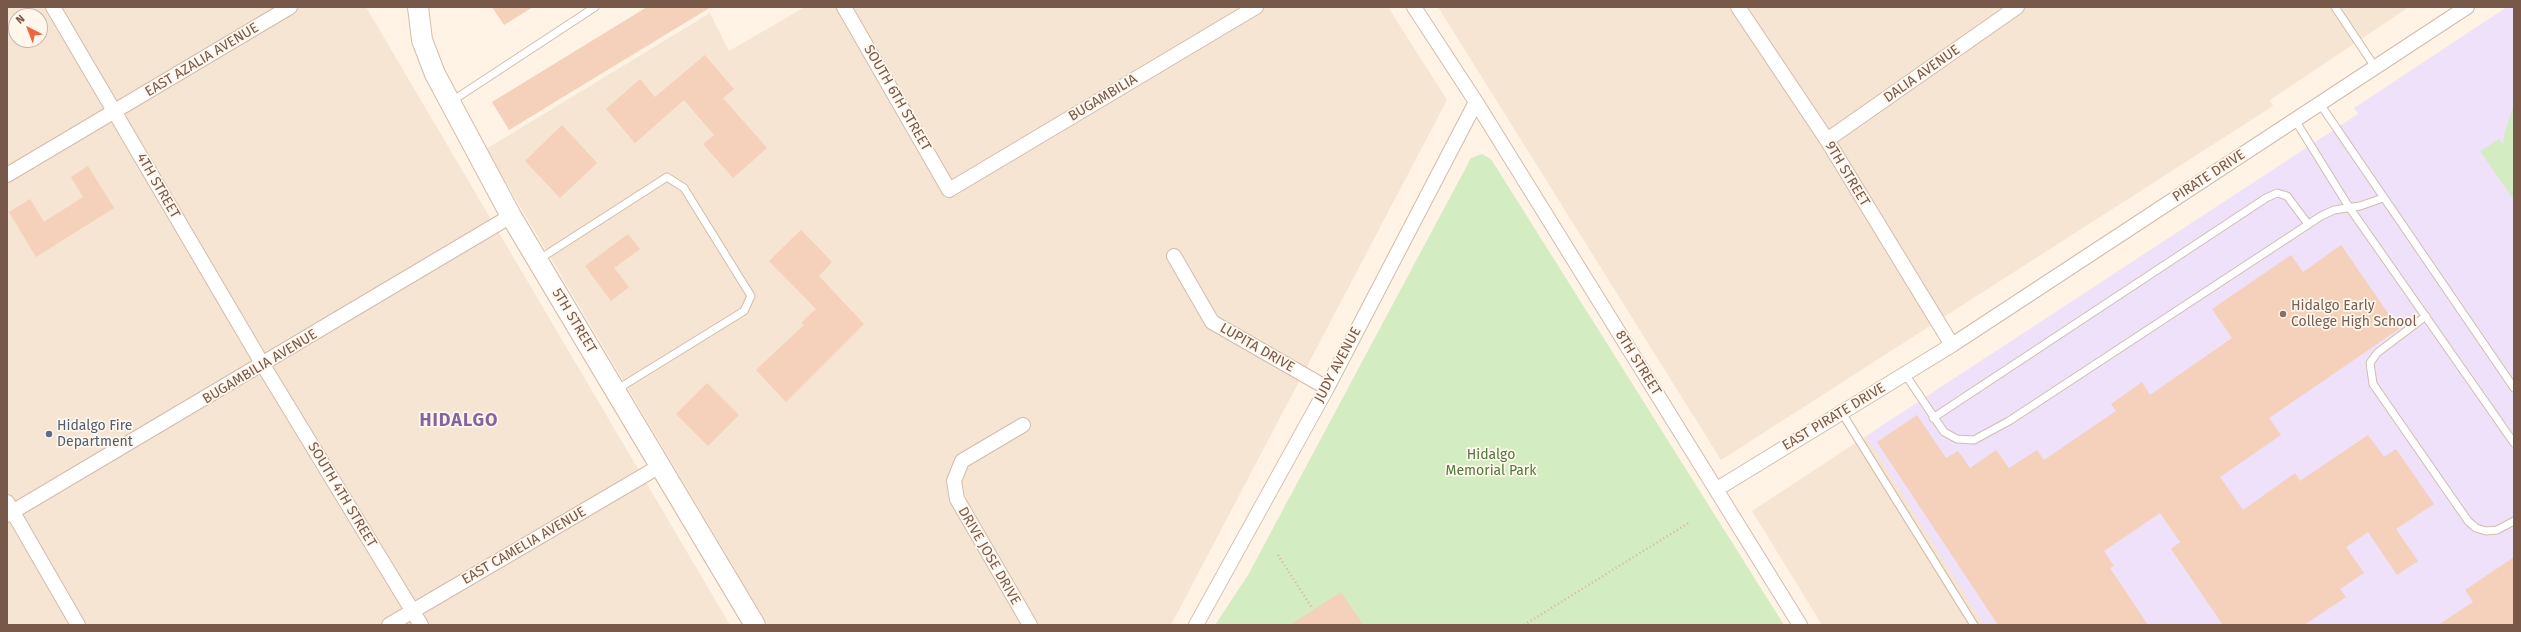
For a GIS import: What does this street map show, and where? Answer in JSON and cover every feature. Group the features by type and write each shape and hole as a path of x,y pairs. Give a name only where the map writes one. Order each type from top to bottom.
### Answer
{"street":[{"name":"4TH STREET","path":"53,7 263,365"},
{"name":"EAST AZALIA AVENUE","path":"7,175 290,7"},
{"name":"5TH STREET","path":"418,7 422,40 435,74 511,216 755,625"},
{"name":"SOUTH 6TH STREET","path":"844,7 949,190"},
{"name":"BUGAMBILIA","path":"949,190 1256,7"},
{"name":"8TH STREET","path":"1414,7 1476,102 1800,625"},
{"name":"9TH STREET","path":"1738,7 1827,140 1952,345"},
{"name":"DALIA AVENUE","path":"1827,140 2017,7"},
{"name":"PIRATE DRIVE","path":"1952,345 2464,8"},
{"name":"JUDY AVENUE","path":"1199,623 1327,388 1476,102"},
{"name":"BUGAMBILIA AVENUE","path":"9,510 263,365 511,216"},
{"name":"LUPITA DRIVE","path":"1174,256 1212,322 1327,388"},
{"name":"EAST PIRATE DRIVE","path":"1717,489 1952,345"},
{"name":"SOUTH 4TH STREET","path":"263,365 421,625"},
{"name":"DRIVE JOSE DRIVE","path":"1023,425 962,461 954,481 957,499 1030,625"},
{"name":"EAST CAMELIA AVENUE","path":"389,625 660,466"},
{"path":"9,510 78,625"}],"lane":[{"path":"450,102 595,7"},
{"path":"2335,7 2376,67"},
{"path":"2320,104 2514,388"},
{"path":"2295,120 2349,207 2514,443"},
{"path":"538,260 667,177 684,188 751,296 744,310 616,390"},
{"path":"1933,418 2266,198 2277,193 2287,196 2308,224"},
{"path":"1905,374 1933,418 1944,432 1957,439 1974,440 1988,434 2308,224 2334,210 2374,203 2383,198"},
{"path":"2426,316 2377,353 2370,363 2373,384 2468,521 2476,528 2486,531 2497,530 2514,521"},
{"path":"1842,413 1974,625"}],"path":[{"path":"1524,625 1690,522"},
{"path":"1278,555 1312,608"}],"shaded area":[{"path":"7,7 366,7 730,625 7,625"},
{"path":"805,7 1388,7 1447,100 1171,625 768,625 486,149 710,13 729,51"},
{"path":"1438,7 2409,7 2270,100 2273,106 1721,460"},
{"name":"Hidalgo Early College High School","path":"2507,7 2514,7 2514,625 1984,625 1866,436 2358,114 2354,108"},
{"path":"1866,436 1988,625 1822,625 1752,511"}],"green space":[{"path":"2514,105 2514,200 2480,151 2499,139 2503,144 2505,131"},
{"name":"Hidalgo Memorial Park","path":"1482,154 1491,159 1784,625 1215,625 1248,575 1471,158"}],"building":[{"path":"492,7 533,7 504,25"},
{"path":"647,7 711,7 509,130 492,102"},
{"path":"705,55 734,89 723,98 767,148 733,178 703,144 714,135 684,100 635,143 606,109 640,79 655,97"},
{"path":"562,125 597,163 560,198 525,161"},
{"path":"88,166 114,208 36,257 9,212 30,199 44,222 83,197 71,177"},
{"path":"801,230 832,262 819,276 864,324 786,402 756,370 804,325 801,323 816,309 769,261"},
{"path":"628,234 640,249 614,268 629,287 611,301 585,266"},
{"path":"2341,245 2399,329 2269,418 2281,435 2220,477 2243,510 2295,473 2300,481 2368,435 2384,457 2396,449 2434,504 2396,529 2418,561 2397,575 2368,532 2346,547 2364,573 2340,589 2346,597 2304,625 2223,625 2171,549 2180,542 2160,513 2104,551 2114,566 2110,568 2148,625 1998,625 1877,442 1917,415 1946,458 1958,451 1970,468 1996,450 2009,468 2037,450 2044,460 2116,411 2111,404 2142,382 2150,395 2232,338 2212,309 2291,255 2303,272"},
{"path":"707,383 739,415 708,446 676,414"},
{"path":"2514,557 2514,625 2438,625 2473,602 2465,590"},
{"path":"1341,592 1363,625 1290,625"}],"place":[{"name":"Hidalgo Early College High School","path":"2283,314"},
{"name":"Hidalgo Fire Department","path":"49,434"}],"district":[{"name":"HIDALGO","path":"459,421"}]}
